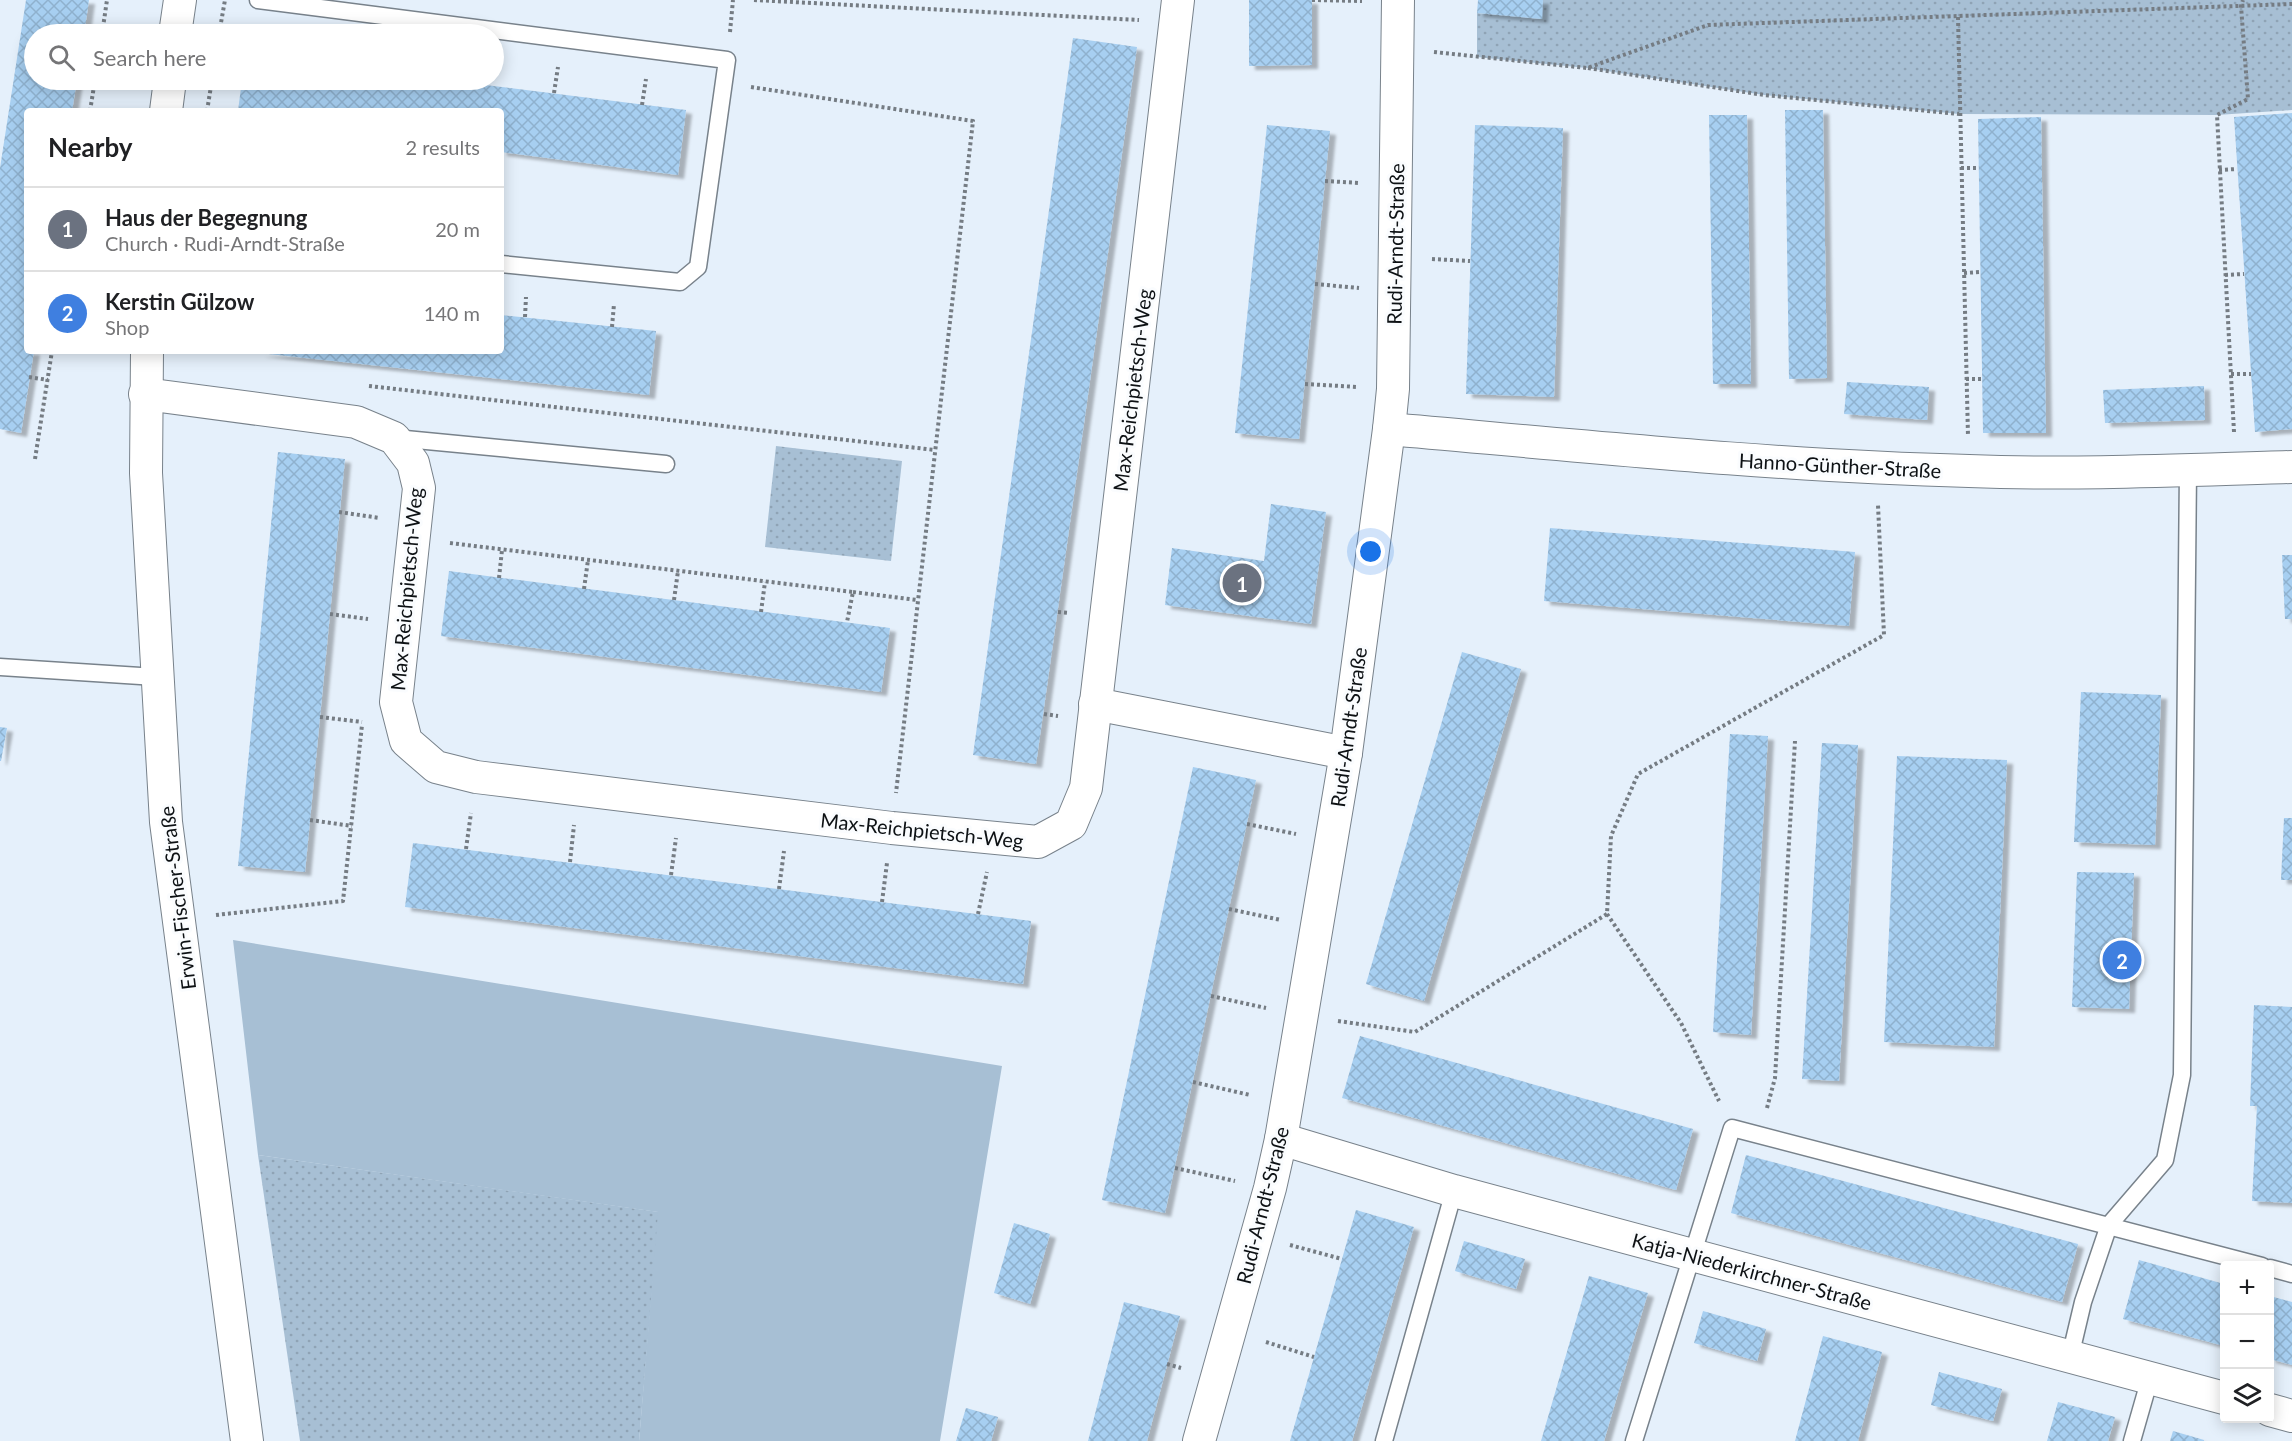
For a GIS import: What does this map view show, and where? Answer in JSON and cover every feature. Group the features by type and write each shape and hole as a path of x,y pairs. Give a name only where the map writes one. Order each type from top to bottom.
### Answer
{"street":[{"path":"176,24 180,0"},
{"name":"Rudi-Arndt-Straße","path":"1199,1441 1257,1236 1281,1139 1346,753 1393,389 1398,1"},
{"name":"Max-Reichpietsch-Weg","path":"145,394 356,422 394,438 413,463 418,488 396,702 406,741 436,766 476,777 892,828 1038,842 1071,824 1086,788 1176,11"},
{"path":"166,108 169,90"},
{"name":"Erwin-Fischer-Straße","path":"147,354 146,473 166,822 247,1441"},
{"name":"Hanno-Günther-Straße","path":"1389,429 1769,462 1969,471 2091,474 2292,467"},
{"path":"1095,704 1346,753"},
{"name":"Katja-Niederkirchner-Straße","path":"1281,1139 1454,1191 2220,1397"},
{"path":"2274,1411 2292,1416"}],"lane":[{"path":"258,0 446,24"},
{"path":"504,31 727,60 698,267 680,282 504,264"},
{"name":"Max-Reichpietsch-Weg","path":"394,438 666,464"},
{"path":"2070,1357 2083,1302 2109,1225 2165,1160 2182,1074 2188,470"},
{"path":"0,667 156,677"},
{"path":"1634,1441 1732,1128 2243,1261"},
{"path":"1384,1441 1454,1191"},
{"path":"2274,1269 2292,1274"},
{"path":"2132,1441 2150,1378"}],"path":[{"path":"103,24 107,0"},
{"path":"221,24 225,0"},
{"path":"754,0 1176,11"},
{"path":"1312,0 1398,1"},
{"path":"2235,469 2217,114 2248,99 2241,6 2243,0"},
{"path":"1587,68 1708,26 2292,4"},
{"path":"1958,17 1969,471"},
{"path":"1397,48 1587,68 1764,95 1959,114"},
{"path":"724,82 973,121 882,902"},
{"path":"90,108 93,90"},
{"path":"207,108 210,90"},
{"path":"1961,168 1979,168"},
{"path":"2219,170 2237,169"},
{"path":"1964,273 1980,272"},
{"path":"2225,275 2244,274"},
{"path":"35,459 52,354"},
{"path":"2231,374 2251,374"},
{"path":"29,377 48,380"},
{"path":"1966,379 1982,379"},
{"path":"1305,384 1393,389"},
{"path":"369,386 935,450"},
{"path":"1732,1128 1681,1023 1607,914 1611,836 1638,774 1884,635 1877,467"},
{"path":"339,512 385,518"},
{"path":"413,539 917,600"},
{"path":"499,578 502,550"},
{"path":"584,589 588,560"},
{"path":"674,600 678,571"},
{"path":"761,612 765,582"},
{"path":"847,622 853,592"},
{"path":"330,614 374,620"},
{"path":"217,926 216,915 343,901 363,710"},
{"path":"320,717 362,722"},
{"path":"1759,1135 1775,1078 1795,741"},
{"path":"310,820 352,826"},
{"path":"1247,824 1330,841"},
{"path":"1229,909 1315,928"},
{"path":"1211,996 1301,1016 1415,1032 1607,914"},
{"path":"1193,1082 1286,1103"},
{"path":"1175,1168 1270,1188"},
{"path":"1257,1236 1342,1259"},
{"path":"1230,1331 1314,1357"}],"shaded area":[{"path":"1543,0 2292,0 2292,110 2217,115 1959,114 1764,95 1587,68 1477,57 1477,13 1541,19"},
{"path":"776,446 902,461 891,561 765,547"},
{"path":"233,940 1002,1066 940,1441 639,1441 658,1212 258,1155"},
{"path":"258,1155 659,1212 639,1441 300,1441"}],"building":[{"path":"26,0 89,0 85,24 24,24 24,90 75,90 72,108 24,108 24,354 34,354 21,433 0,429 0,168"},
{"path":"1249,0 1312,0 1312,65 1249,66"},
{"path":"1478,0 1543,0 1542,19 1477,13"},
{"path":"1073,38 1137,47 1036,764 973,755"},
{"path":"504,87 686,110 678,175 504,152 504,108 238,108 241,90 504,90"},
{"path":"1785,110 1823,110 1827,378 1789,379"},
{"path":"2292,113 2292,429 2255,432 2234,117"},
{"path":"1709,115 1747,115 1751,384 1713,384"},
{"path":"2041,117 2046,433 1983,433 1978,119"},
{"path":"1267,125 1330,131 1299,439 1235,433"},
{"path":"1475,125 1563,128 1554,397 1466,394"},
{"path":"504,315 656,331 649,395 268,354 504,354"},
{"path":"1847,382 1929,387 1927,420 1844,414"},
{"path":"2204,386 2205,420 2105,423 2103,390"},
{"path":"278,452 345,459 305,872 238,866"},
{"path":"1271,504 1326,512 1311,624 1165,605 1172,548 1264,561"},
{"path":"1550,528 1855,552 1849,626 1544,601"},
{"path":"2282,555 2292,555 2292,619 2285,619"},
{"path":"449,571 890,628 881,692 441,636"},
{"path":"1462,652 1521,669 1424,1001 1366,984"},
{"path":"2081,692 2161,695 2155,845 2074,842"},
{"path":"0,727 7,728 1,761 0,761"},
{"path":"1730,734 1768,736 1751,1035 1713,1032"},
{"path":"1822,743 1858,745 1839,1081 1802,1079"},
{"path":"1897,756 2007,760 1994,1047 1884,1042"},
{"path":"1193,767 1256,780 1165,1213 1102,1200"},
{"path":"2284,818 2292,818 2292,880 2281,880"},
{"path":"413,843 1031,921 1023,984 405,907"},
{"path":"2077,872 2134,873 2129,1009 2072,1007"},
{"path":"2254,1005 2292,1007 2292,1203 2252,1201 2257,1106 2250,1106"},
{"path":"1360,1036 1693,1129 1676,1190 1342,1098"},
{"path":"1746,1155 2078,1244 2062,1302 1731,1213"},
{"path":"1356,1210 1414,1227 1352,1441 1290,1441"},
{"path":"1014,1223 1050,1234 1030,1304 994,1293"},
{"path":"1464,1241 1525,1259 1516,1289 1455,1271"},
{"path":"2139,1260 2220,1283 2220,1345 2123,1319"},
{"path":"1589,1276 1648,1293 1604,1441 1541,1441"},
{"path":"2274,1297 2292,1302 2292,1365 2274,1360"},
{"path":"1124,1302 1180,1316 1147,1441 1088,1441"},
{"path":"1703,1311 1766,1329 1757,1361 1694,1343"},
{"path":"1823,1336 1882,1352 1858,1441 1795,1441"},
{"path":"1939,1372 2002,1389 1993,1421 1931,1405"},
{"path":"2058,1402 2115,1417 2108,1441 2047,1441"},
{"path":"966,1408 998,1417 991,1441 956,1441"},
{"path":"2173,1431 2204,1440 2204,1441 2170,1441"}],"place":[{"name":"Haus der Begegnung","path":"1242,583"},
{"name":"Kerstin Gülzow","path":"2122,960"}]}
